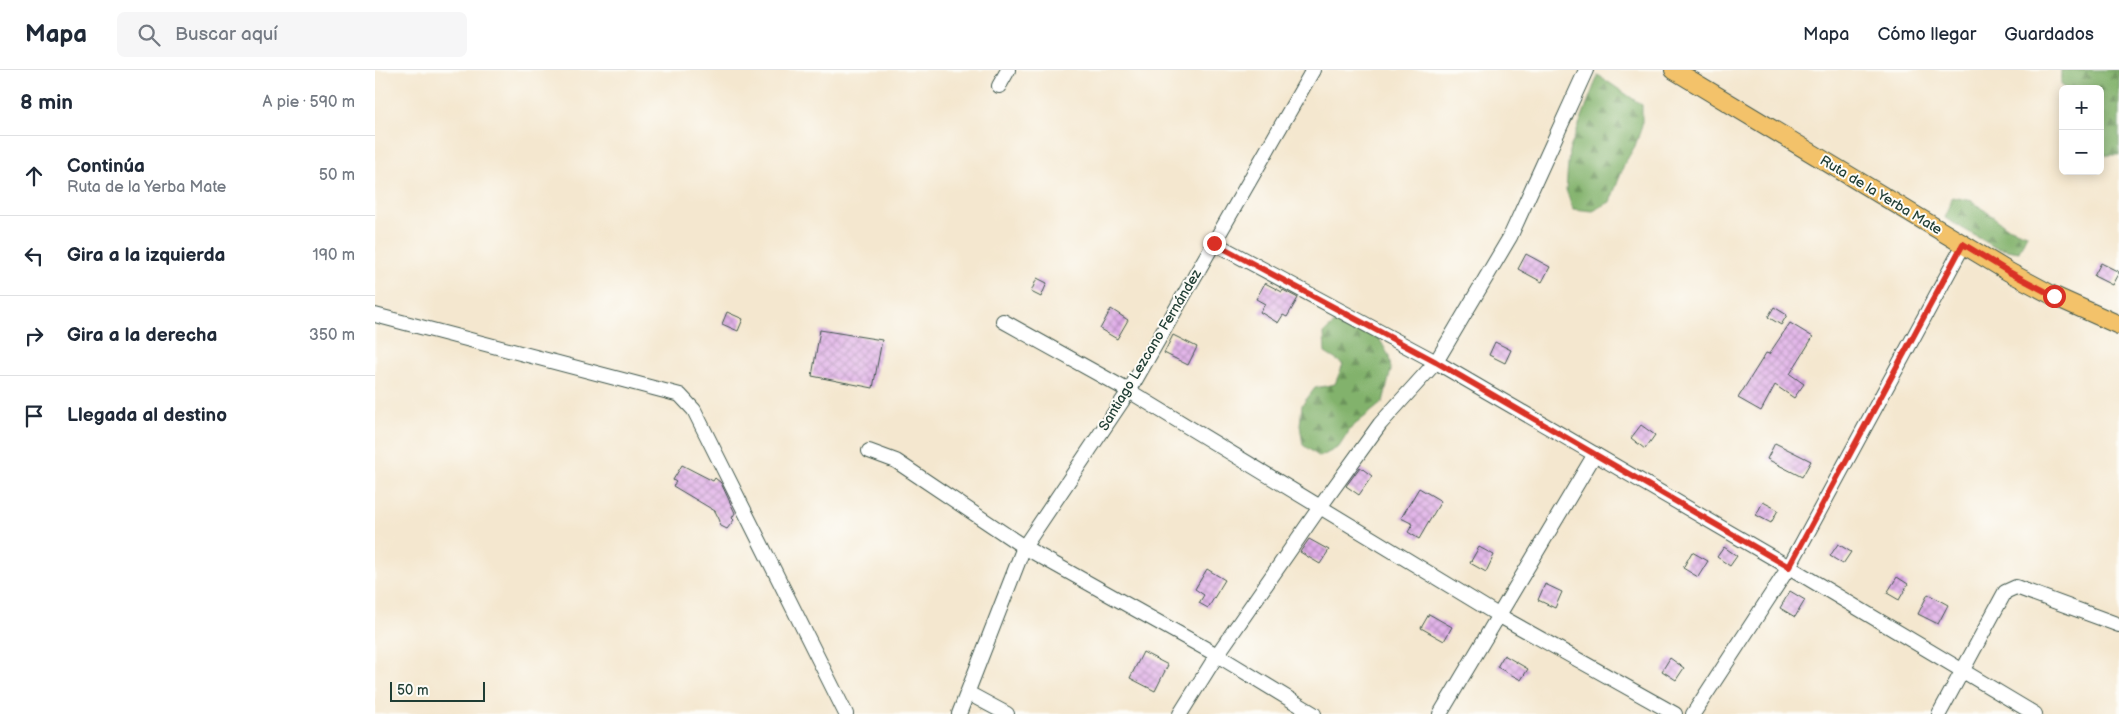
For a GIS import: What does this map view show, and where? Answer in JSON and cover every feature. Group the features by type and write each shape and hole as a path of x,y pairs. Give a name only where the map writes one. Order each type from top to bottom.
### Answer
{"main road":[{"name":"Ruta de la Yerba Mate","path":"1673,70 2009,272 2054,296 2119,325"}],"street":[{"path":"999,86 1008,70"},
{"name":"Santiago Lezcano Fernández","path":"959,714 1023,547 1129,391 1313,70"},
{"path":"1180,714 1217,655 1319,507 1380,424 1436,362 1510,237 1586,70"},
{"path":"1214,243 1436,362 1789,567 2035,714"},
{"path":"1693,714 1789,567 1963,244"},
{"path":"375,315 681,395 694,410 846,714"},
{"path":"1003,321 1129,391 1498,615 1675,714"},
{"path":"869,451 895,461 1023,547 1217,655 1313,714"},
{"path":"1440,714 1595,454"},
{"path":"1939,714 2005,592 2016,587 2119,625"},
{"path":"968,693 1007,714"}],"green space":[{"path":"2061,70 2119,70 2119,155 2106,155 2104,152 2104,85 2062,85"},
{"path":"1598,75 1642,105 1642,126 1610,202 1593,211 1573,209 1566,190 1569,151"},
{"path":"1952,197 1972,201 2007,227 2027,234 2019,252 1996,248 1945,218"},
{"path":"1341,318 1379,338 1389,356 1391,370 1383,402 1351,428 1339,447 1320,457 1303,445 1300,425 1302,405 1315,388 1335,384 1343,364 1325,353 1324,333"}],"building":[{"path":"1526,254 1550,267 1542,282 1518,269"},
{"path":"2101,263 2119,272 2112,285 2094,276"},
{"path":"1037,278 1047,283 1041,297 1031,292"},
{"path":"1265,283 1298,298 1287,317 1283,315 1278,323 1260,312 1265,304 1256,299"},
{"path":"1774,307 1787,315 1781,325 1768,317"},
{"path":"1111,309 1128,320 1117,339 1100,329"},
{"path":"727,312 743,319 738,331 722,324"},
{"path":"1790,323 1813,337 1790,374 1804,384 1794,398 1775,385 1761,411 1738,398 1766,353 1769,354"},
{"path":"820,330 882,340 873,388 812,376"},
{"path":"1173,335 1197,347 1188,365 1164,353"},
{"path":"1495,342 1511,350 1505,363 1489,355"},
{"path":"1641,425 1655,435 1645,449 1631,438"},
{"path":"1775,443 1811,461 1802,477 1767,459"},
{"path":"682,465 713,481 715,478 721,483 735,513 732,518 734,520 727,529 719,525 720,521 715,511 673,486 676,482 673,480"},
{"path":"1360,467 1372,476 1359,495 1346,486"},
{"path":"1419,488 1441,501 1419,539 1408,532 1413,524 1401,518"},
{"path":"1763,502 1778,510 1771,523 1756,515"},
{"path":"1309,539 1329,550 1320,564 1300,552"},
{"path":"1838,544 1851,552 1843,564 1830,556"},
{"path":"1479,547 1494,555 1486,572 1470,563"},
{"path":"1724,547 1737,556 1730,566 1717,557"},
{"path":"1692,552 1708,561 1698,577 1683,568"},
{"path":"1207,569 1225,580 1208,608 1199,603 1204,595 1195,589"},
{"path":"1897,577 1908,584 1899,600 1887,593"},
{"path":"1545,584 1562,592 1555,608 1538,600"},
{"path":"1790,591 1805,600 1795,617 1780,608"},
{"path":"1928,594 1948,605 1938,624 1918,614"},
{"path":"1429,614 1452,627 1444,641 1421,628"},
{"path":"1143,652 1168,665 1155,691 1130,678"},
{"path":"1504,655 1528,669 1521,680 1497,667"},
{"path":"1670,658 1684,668 1676,680 1662,671"}],"route":[{"path":"1214,243 1436,362 1789,567 1963,244 2054,296"}]}
